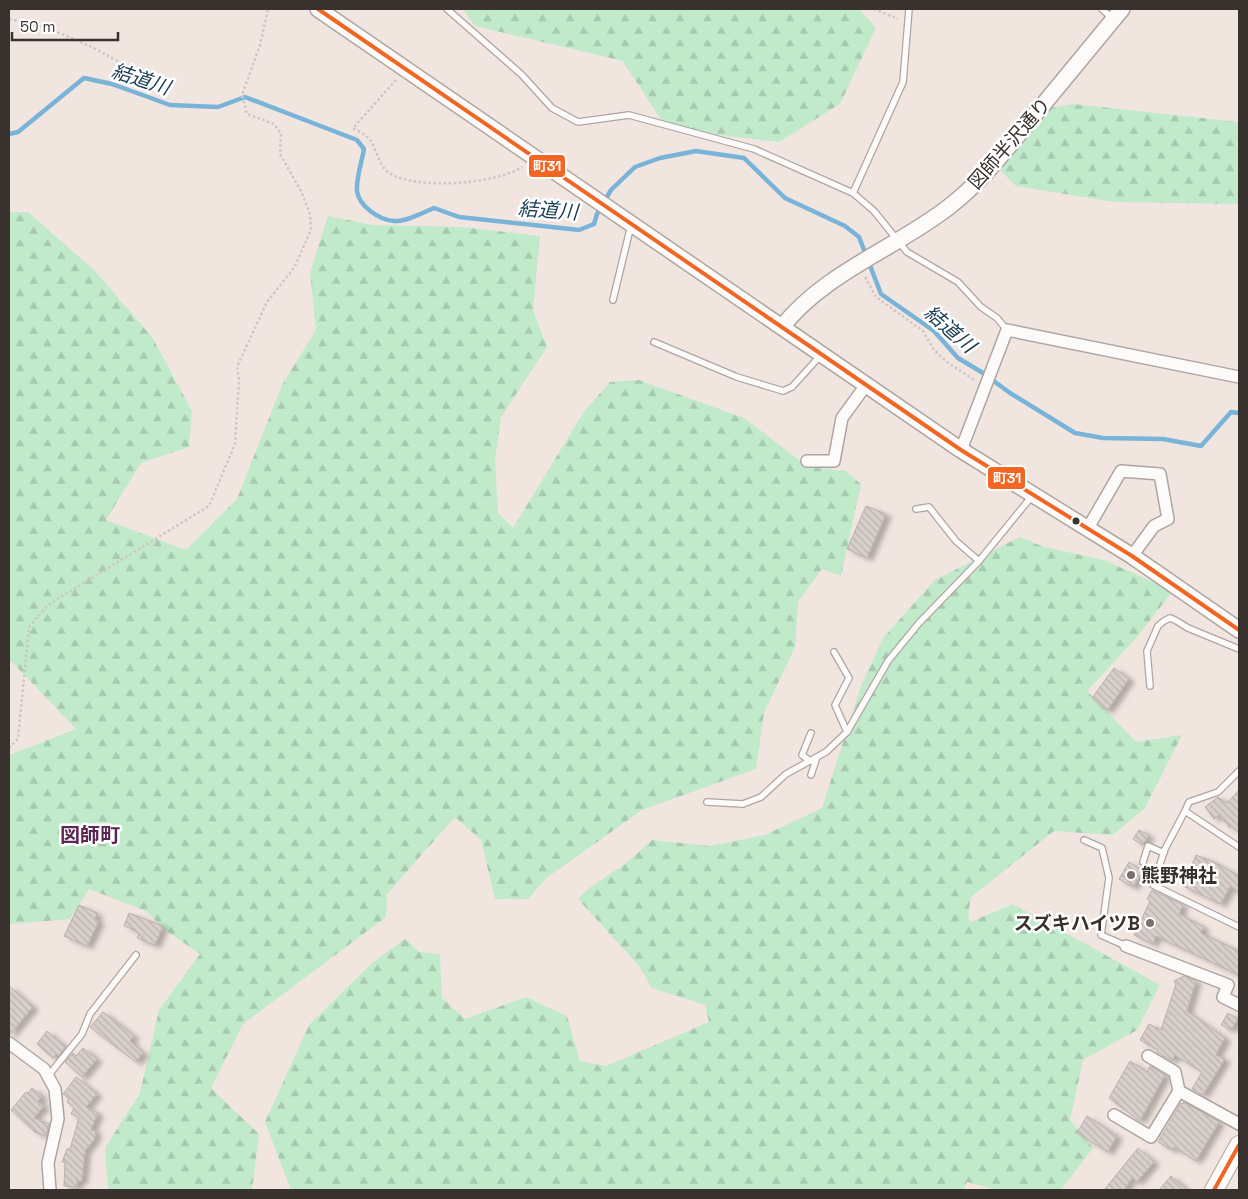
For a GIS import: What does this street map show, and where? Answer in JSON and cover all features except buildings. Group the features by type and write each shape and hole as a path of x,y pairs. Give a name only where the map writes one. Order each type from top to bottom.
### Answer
{"main road":[{"path":"1214,1190 1239,1145"}],"street":[{"path":"318,9 961,450 1132,556 1239,630"},
{"name":"図師半沢通り","path":"860,264 952,205 977,182 1112,12"},
{"path":"782,327 797,309 860,264"},
{"path":"961,450 1007,330 1239,376"},
{"path":"807,461 834,461 842,418 866,385"},
{"path":"1088,528 1121,470 1160,474 1168,519 1154,526 1132,556"},
{"path":"1126,946 1228,985 1223,997 1239,1006"},
{"path":"9,1043 44,1069 55,1089 58,1119 48,1163 50,1190"},
{"path":"1114,1115 1151,1137 1179,1092 1175,1072 1148,1056"},
{"path":"1179,1092 1239,1124"}],"lane":[{"path":"447,9 522,75 552,108 578,122 628,115 754,148 853,194 874,211 897,241 916,259 958,282 981,306 997,318 1007,330"},
{"path":"853,194 903,82 909,9"},
{"path":"613,300 631,224"},
{"path":"654,342 737,376 784,391 792,387 822,354"},
{"path":"707,802 743,804 761,797 786,774 816,757 847,732 888,661 919,623 979,562 1033,494"},
{"path":"916,509 929,507 956,541 979,562"},
{"path":"1150,686 1147,651 1158,626 1170,618 1188,628 1239,649"},
{"path":"834,652 849,678 835,705 847,732"},
{"path":"810,761 802,755 811,733"},
{"path":"811,774 816,757"},
{"path":"1239,771 1218,792 1189,802 1164,853 1153,885 1239,927"},
{"path":"1185,810 1239,847"},
{"path":"1084,840 1102,848 1108,878 1100,936 1126,946"},
{"path":"1143,862 1148,846 1164,853"},
{"path":"48,1076 82,1034 90,1014 136,955"}],"path":[{"path":"9,748 18,739 29,627 48,605 209,506 235,444 237,367 268,302 294,268 311,230 310,214 280,154 281,134 274,124 248,114 242,95 260,45 268,9"},
{"path":"874,9 907,22"},
{"path":"9,19 42,27 89,44 131,69"},
{"path":"406,70 353,128 368,138 385,170 394,177 433,184 486,179 518,170 535,158"},
{"path":"860,264 876,297 923,331 934,350 947,362 986,386"}],"green space":[{"path":"463,9 859,9 876,28 840,104 779,142 667,129 623,61 475,26"},
{"path":"1073,104 1239,122 1239,204 1114,202 1016,186 1002,172 1004,148 1039,110"},
{"path":"9,212 28,212 95,271 152,337 192,411 189,447 141,463 106,520 186,550 237,499 282,385 316,330 310,273 328,216 373,225 462,227 540,236 533,311 547,347 501,417 495,461 498,513 513,528 583,413 610,382 639,380 744,418 808,467 845,471 861,484 841,576 822,569 798,602 795,647 764,713 756,769 642,810 545,879 528,899 495,899 481,840 455,817 387,894 386,917 243,1024 211,1088 259,1134 252,1190 108,1190 105,1148 140,1093 159,1010 200,954 164,929 146,911 89,889 70,919 9,924 9,755 76,729 9,659"},
{"path":"1020,537 1044,547 1104,560 1173,591 1137,637 1087,691 1136,742 1182,735 1145,808 1113,835 1054,831 971,897 968,915 970,922 1013,904 1160,985 1137,1030 1083,1060 1070,1120 1093,1148 1061,1190 998,1190 967,1182 963,1190 291,1190 265,1122 309,1025 372,963 405,939 419,952 440,954 442,998 465,1019 526,997 567,1016 580,1061 606,1066 709,1022 705,1005 652,988 639,966 578,899 589,888 625,864 652,840 710,846 765,835 822,808 861,686 883,638 935,580"}],"waterway":[{"name":"結道川","path":"9,134 18,132 84,78 112,84 170,105 218,107 245,97 357,140 364,149 357,181 357,191 366,207 382,218 394,221 404,220 434,208 459,217 579,230 594,224 597,214 611,190 635,167 660,158 696,151 744,158 785,198 845,226 859,237 881,294 934,331 958,358 1075,433 1103,438 1163,439 1201,446 1231,412 1239,413"}],"transit line":[{"name":"町31","path":"318,9 961,450 1132,556 1239,630"},
{"name":"町31","path":"1214,1190 1239,1145"}],"place":[{"name":"熊野神社","path":"1131,875"},
{"name":"スズキハイツB","path":"1150,923"}],"district":[{"name":"図師町","path":"90,835"}]}
